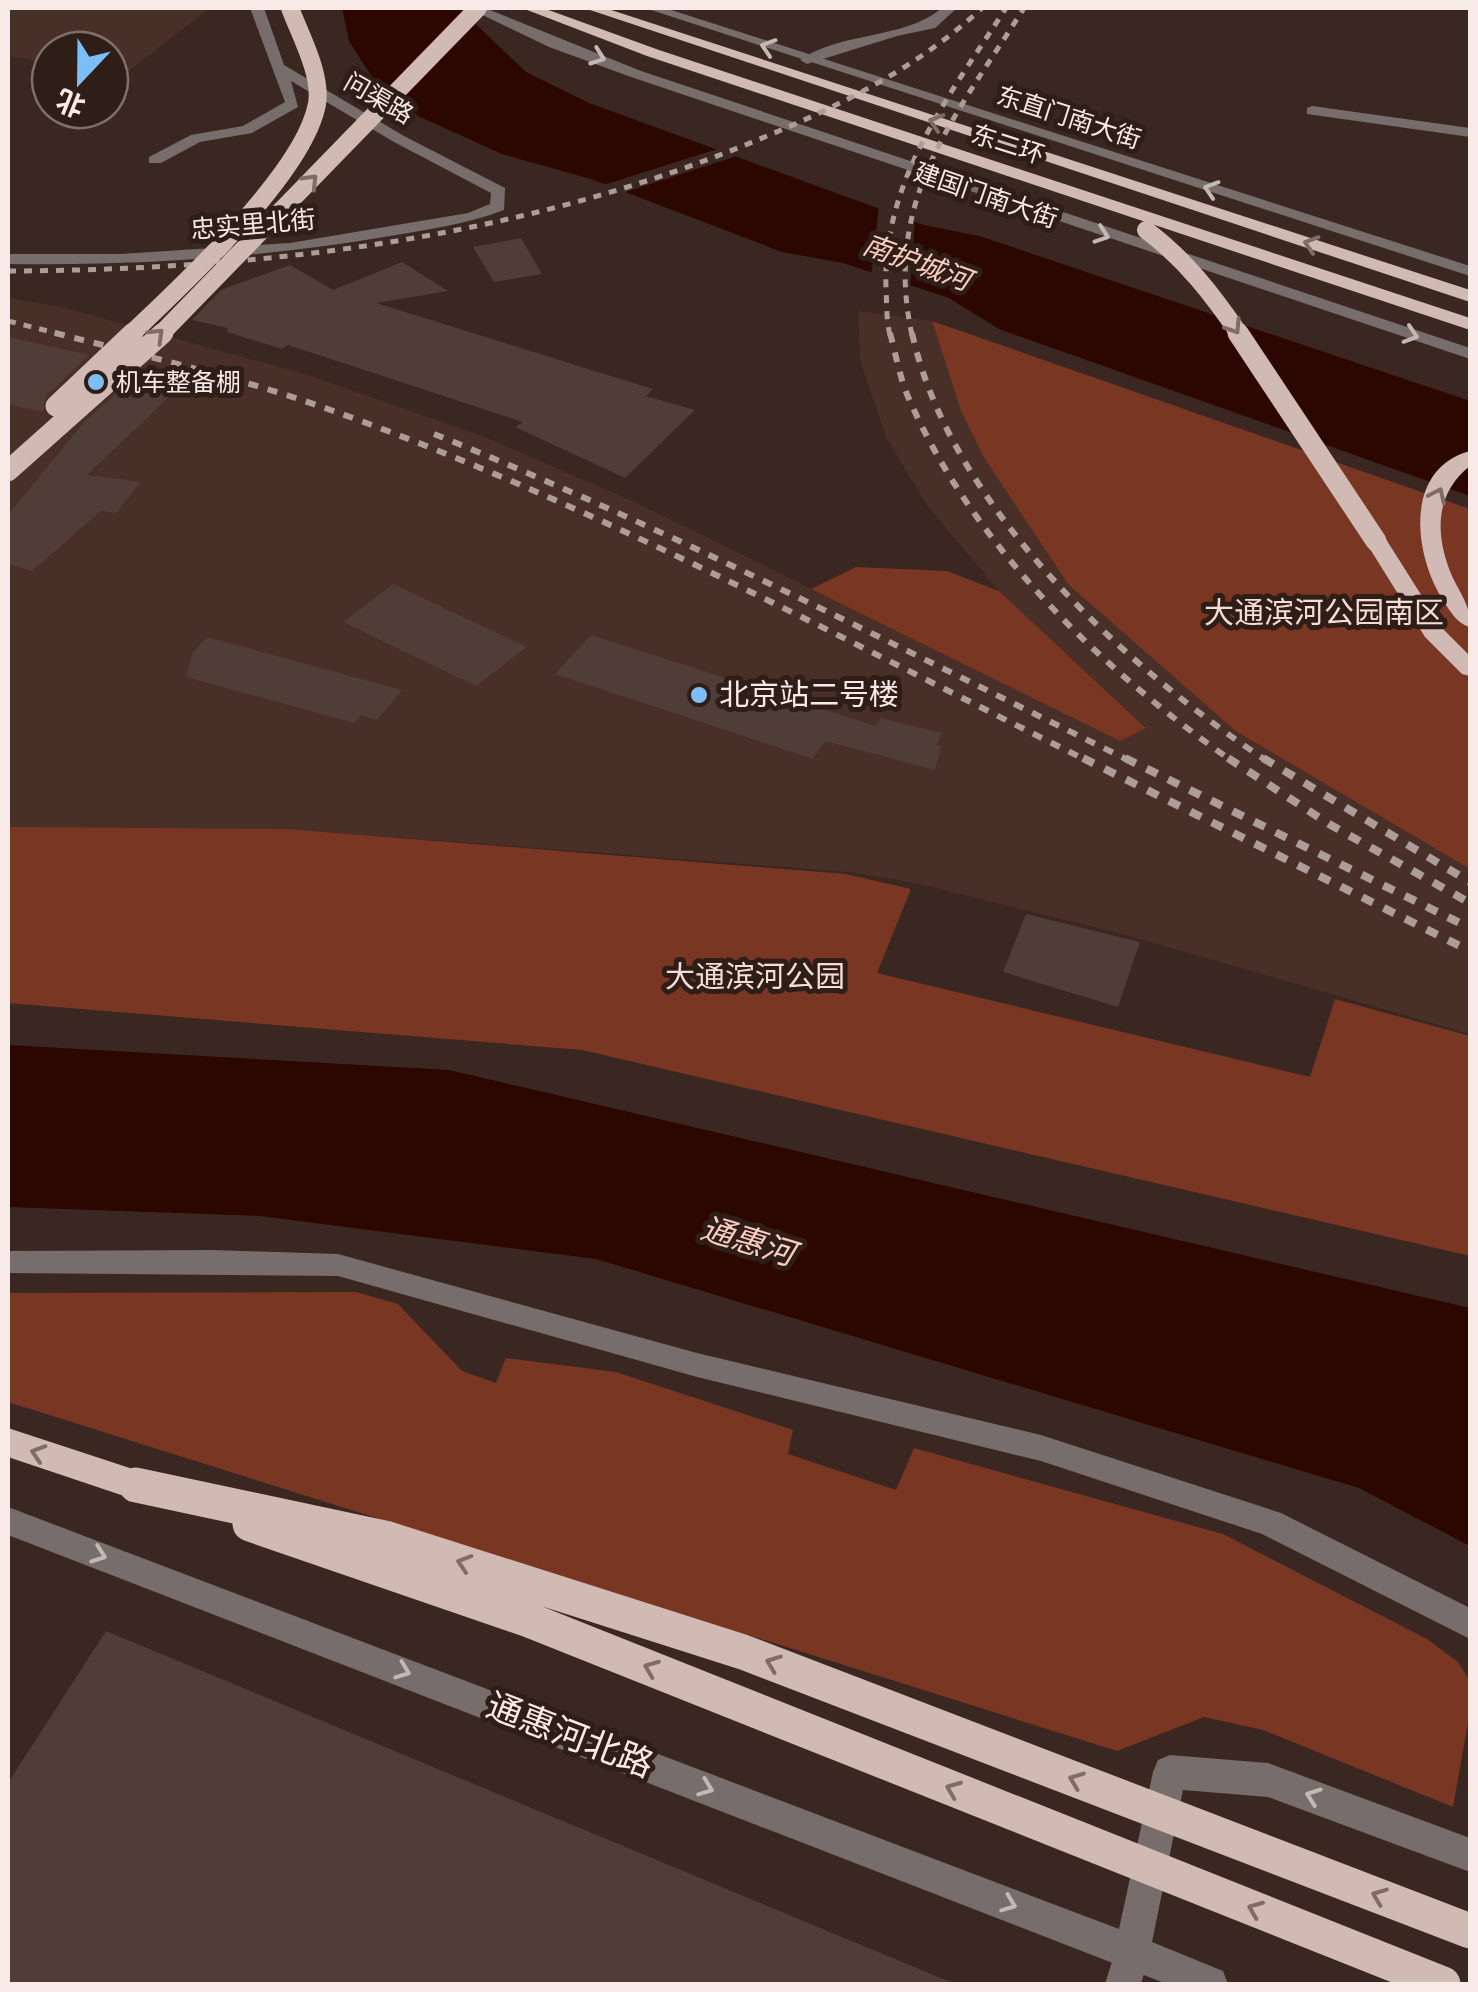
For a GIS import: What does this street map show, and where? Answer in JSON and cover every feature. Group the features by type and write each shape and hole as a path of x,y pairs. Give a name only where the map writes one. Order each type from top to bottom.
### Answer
{"highway":[{"path":"8,448 73,389 266,195 300,150 317,102 290,8"},
{"path":"8,471 56,432 182,312 476,8"},
{"name":"东二环","path":"530,8 653,54 1470,324"},
{"name":"东二环","path":"600,10 1470,296"},
{"path":"1019,174 1146,230 1173,250 1213,295 1432,632 1470,669"},
{"path":"1470,457 1457,465 1436,490 1429,517 1432,545 1442,576 1470,620"},
{"path":"8,1443 530,1620 1443,1984"},
{"path":"136,1485 385,1538 744,1652 1470,1931"}],"street":[{"path":"155,160 196,138 247,130 293,104 257,8"},
{"name":"建国门南大街","path":"476,8 506,24 1126,244 1470,354"},
{"name":"东直门南大街","path":"652,8 1470,272"},
{"path":"807,60 894,32 930,26 950,8"},
{"name":"问渠路","path":"278,67 399,139 499,191 498,206"},
{"path":"1312,111 1470,133"},
{"name":"忠实里北街","path":"8,260 120,259 290,248 472,217 498,206"},
{"path":"8,1262 338,1265 698,1365 1041,1448 1270,1523 1470,1624"},
{"name":"通惠河北路","path":"8,1522 1128,1968"},
{"path":"1210,1984 1128,1968 1170,1772 1268,1780 1470,1854"}],"shaded area":[{"path":"8,8 210,8 130,70 130,30 30,30 30,60 8,56"},
{"path":"8,298 62,307 308,375 485,437 641,505 1120,740 1146,727 999,591 927,505 887,439 860,360 858,311 932,321 961,411 983,456 1237,732 1470,869 1470,1034 1122,934 916,883 849,872 288,829 8,828"}],"green space":[{"name":"大通滨河公园南区","path":"932,321 1470,509 1470,869 1237,732 1068,584 983,456 961,411"},
{"path":"856,567 947,571 999,591 1146,728 1120,741 811,589"},
{"name":"大通滨河公园","path":"8,827 288,829 846,874 911,889 877,973 1310,1077 1335,999 1470,1036 1470,1256 582,1050 8,1003"},
{"path":"356,1292 398,1304 462,1371 496,1383 506,1358 616,1372 793,1430 788,1454 896,1490 914,1448 1223,1534 1427,1639 1458,1662 1470,1681 1470,1712 1453,1807 1263,1730 1204,1717 1117,1751 8,1402 8,1293"}],"water":[{"name":"南护城河","path":"342,8 459,8 526,72 589,103 924,225 979,236 1470,401 1470,496 999,329 949,298 843,263 782,252 591,179 502,154 418,116 372,77 349,41"},
{"name":"通惠河","path":"8,1045 449,1070 1470,1308 1470,1546 1359,1488 596,1259 260,1216 8,1207"}],"pier":[{"path":"724,147 743,154 617,195 597,187"},
{"path":"879,204 915,217 910,289 871,277"}],"building":[{"path":"521,238 542,274 494,282 473,247"},
{"path":"402,262 448,291 376,303 653,389 646,396 695,410 625,478 515,427 523,422 288,345 282,349 227,332 228,328 192,320 221,290 290,265 333,290"},
{"path":"8,337 89,355 46,396 43,412 8,404"},
{"path":"147,367 191,376 87,475 141,482 116,513 101,511 32,571 8,564 8,515 85,421"},
{"path":"393,584 527,647 476,686 343,622"},
{"name":"北京站二号楼","path":"591,635 876,726 880,718 942,733 936,745 941,746 935,770 825,741 813,759 555,674"},
{"path":"207,637 402,690 377,720 361,715 354,723 186,677 193,652"},
{"path":"1026,914 1140,942 1118,1007 1003,972"},
{"path":"106,1631 955,1984 8,1984 8,1783"}],"railway":[{"path":"8,271 199,264 294,255 482,225 574,203 665,175 816,114 903,68 982,8"},
{"path":"890,335 888,249 907,175 942,106 1006,8"},
{"path":"912,335 905,287 907,242 916,201 951,123 1024,8"},
{"path":"8,321 64,335"},
{"path":"55,333 292,397 520,485 712,573 1088,761"},
{"path":"890,333 906,391 936,453 1005,554 1089,645 1232,761"},
{"path":"912,333 932,397 964,460 1004,520 1050,577 1157,679 1267,761"},
{"path":"434,434 698,550 1130,761"},
{"path":"1083,758 1470,951"},
{"path":"1125,758 1470,928"},
{"path":"1228,758 1329,824 1470,903"},
{"path":"1263,758 1470,882"}],"place":[{"name":"机车整备棚","path":"96,382"},
{"name":"北京站二号楼","path":"699,695"}]}
